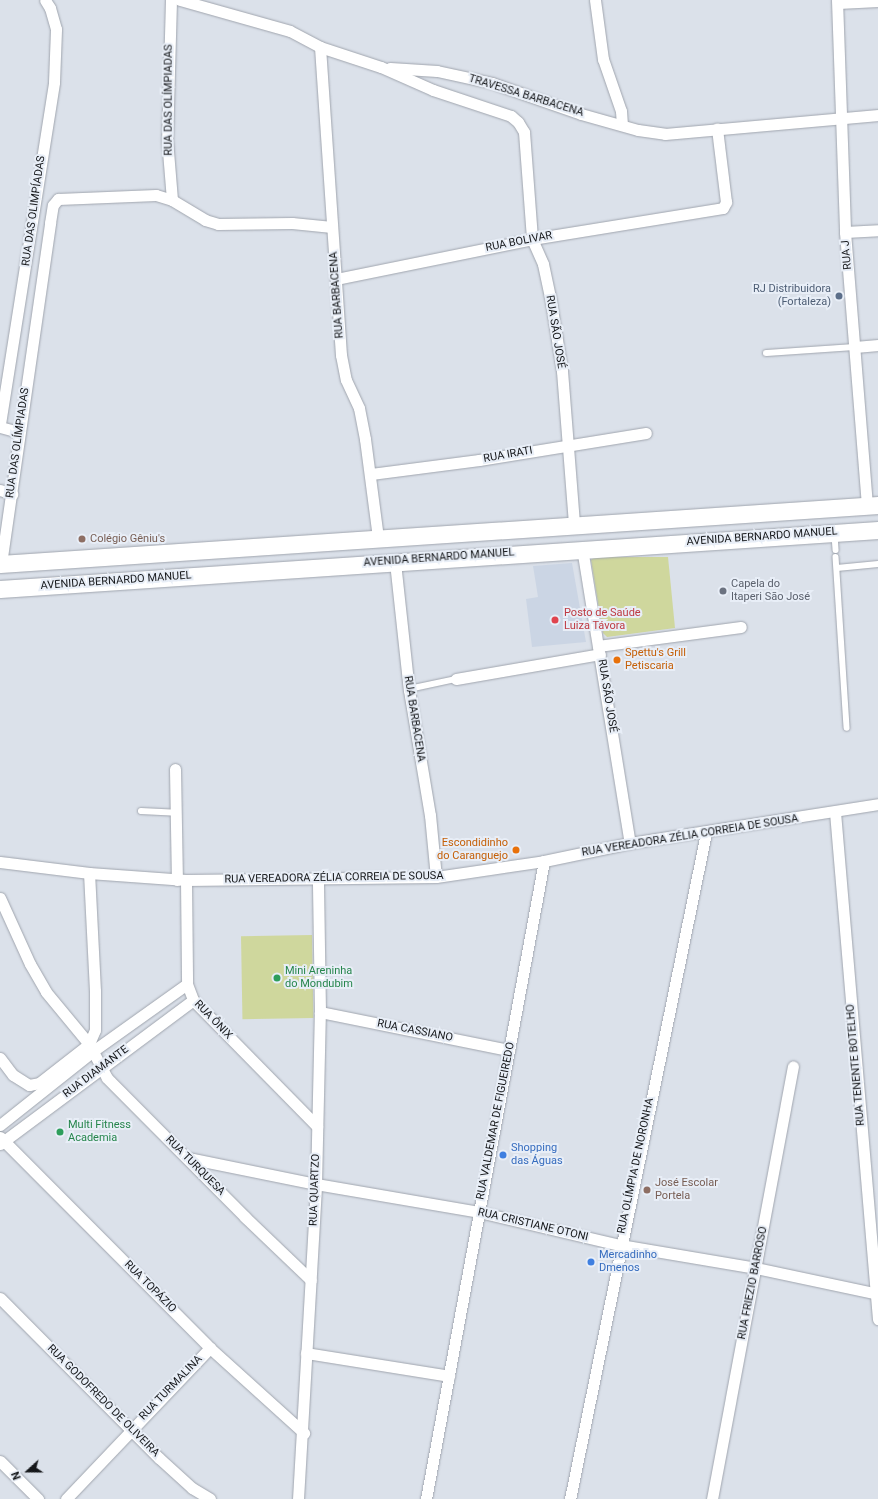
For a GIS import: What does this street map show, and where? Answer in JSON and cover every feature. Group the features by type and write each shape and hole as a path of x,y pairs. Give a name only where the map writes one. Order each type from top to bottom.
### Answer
{"main road":[{"path":"0,564 702,516 873,506"},
{"path":"726,515 729,539"},
{"path":"702,516 703,541"},
{"name":"AVENIDA BERNARDO MANUEL","path":"0,589 582,548 878,530"},
{"path":"151,554 151,579"},
{"path":"124,580 126,555"}],"street":[{"name":"RUA DAS OLIMPÍADAS","path":"0,424 54,82 56,29 50,8 45,0"},
{"name":"RUA DAS OLÍMPIADAS","path":"171,0 167,139 172,200"},
{"path":"180,0 290,31 320,47 381,67"},
{"path":"595,0 603,59 621,111 622,125"},
{"path":"837,2 878,1"},
{"name":"RUA J","path":"837,2 845,232 855,347 873,506"},
{"name":"RUA BARBACENA","path":"320,47 343,369 359,408 371,474 378,538"},
{"name":"TRAVESSA BARBACENA","path":"381,67 437,71 492,83 622,125 665,134 840,117 878,115"},
{"name":"TRAVESSA BARBACENA","path":"381,67 433,90 511,116 524,132 525,141"},
{"name":"RUA BOLIVAR","path":"336,279 532,239 723,208 726,202 717,129"},
{"name":"RUA SÃO JOSÉ","path":"525,141 532,239 542,264 550,296 562,379 574,525"},
{"name":"RUA DAS OLÍMPIADAS","path":"0,564 12,494 19,432 50,223 53,205 58,199 156,195 172,200 205,220 218,224 292,223 332,227"},
{"path":"845,232 878,230"},
{"path":"17,324 35,322"},
{"path":"855,347 878,345"},
{"path":"0,427 19,432"},
{"name":"RUA IRATI","path":"371,474 479,460 567,444 646,433"},
{"path":"0,490 12,494"},
{"name":"RUA SÃO JOSÉ","path":"582,548 630,843"},
{"name":"RUA BARBACENA","path":"395,562 409,689 430,814 436,877"},
{"path":"456,679 599,650 741,627"},
{"name":"RUA ÔNIX","path":"175,769 176,813 182,880 187,984 193,1000 317,1126"},
{"name":"RUA VEREADORA ZÉLIA CORREIA DE SOUSA","path":"0,862 89,873 182,880 318,880 436,877 544,861 630,843 706,833 878,804"},
{"name":"RUA TENENTE BOTELHO","path":"835,812 878,1319"},
{"name":"RUA OLÍMPIA DE NORONHA","path":"570,1499 620,1245 706,833"},
{"name":"RUA VALDEMAR DE FIGUEIREDO","path":"426,1499 544,861"},
{"path":"0,1058 12,1075 29,1085 39,1083 91,1047 95,1030 95,991 89,873"},
{"name":"RUA QUARTZO","path":"298,1499 304,1433 306,1353 316,1184 320,1012 318,880"},
{"name":"RUA TURQUESA","path":"0,898 17,940 46,992 91,1047 100,1068 149,1122 188,1158 245,1217 311,1280"},
{"name":"RUA DIAMANTE","path":"0,1125 91,1047 187,984"},
{"name":"RUA DIAMANTE","path":"2,1141 193,1000"},
{"name":"RUA CASSIANO","path":"320,1012 509,1050"},
{"name":"RUA FRIEZIO BARROSO","path":"712,1499 793,1067"},
{"name":"RUA TOPÁZIO","path":"2,1141 210,1348 304,1433"},
{"name":"RUA CRISTIANE OTONI","path":"188,1158 316,1184 479,1212 620,1245 756,1268 877,1294"},
{"name":"RUA GODOFREDO DE OLIVEIRA","path":"0,1298 192,1488 210,1499"},
{"name":"RUA TURMALINA","path":"66,1499 131,1429 210,1348"},
{"path":"306,1353 449,1376"},
{"path":"0,1461 38,1499"}],"lane":[{"path":"766,353 855,347"},
{"path":"835,533 836,550"},
{"path":"836,557 846,728"},
{"path":"837,568 878,564"},
{"path":"409,689 456,679"},
{"path":"141,812 176,813"}],"shaded area":[{"name":"Posto de Saúde Luiza Távora","path":"572,563 586,642 532,647 526,599 538,597 533,566"}],"green space":[{"path":"594,557 668,557 675,628 607,637 603,633 591,560"},
{"name":"Mini Areninha do Mondubim","path":"312,935 313,1018 242,1019 241,936"}],"place":[{"name":"RJ Distribuidora (Fortaleza)","path":"839,296"},
{"name":"Colégio Gêniu's","path":"82,539"},
{"name":"Capela do Itaperi São José","path":"723,591"},
{"name":"Posto de Saúde Luiza Távora","path":"555,620"},
{"name":"Spettu's Grill Petiscaria","path":"617,660"},
{"name":"Escondidinho do Caranguejo","path":"516,850"},
{"name":"Mini Areninha do Mondubim","path":"277,978"},
{"name":"Multi Fitness Academia","path":"60,1132"},
{"name":"Shopping das Águas","path":"503,1155"},
{"name":"José Escolar Portela","path":"647,1190"},
{"name":"Mercadinho Dmenos","path":"591,1262"}]}
